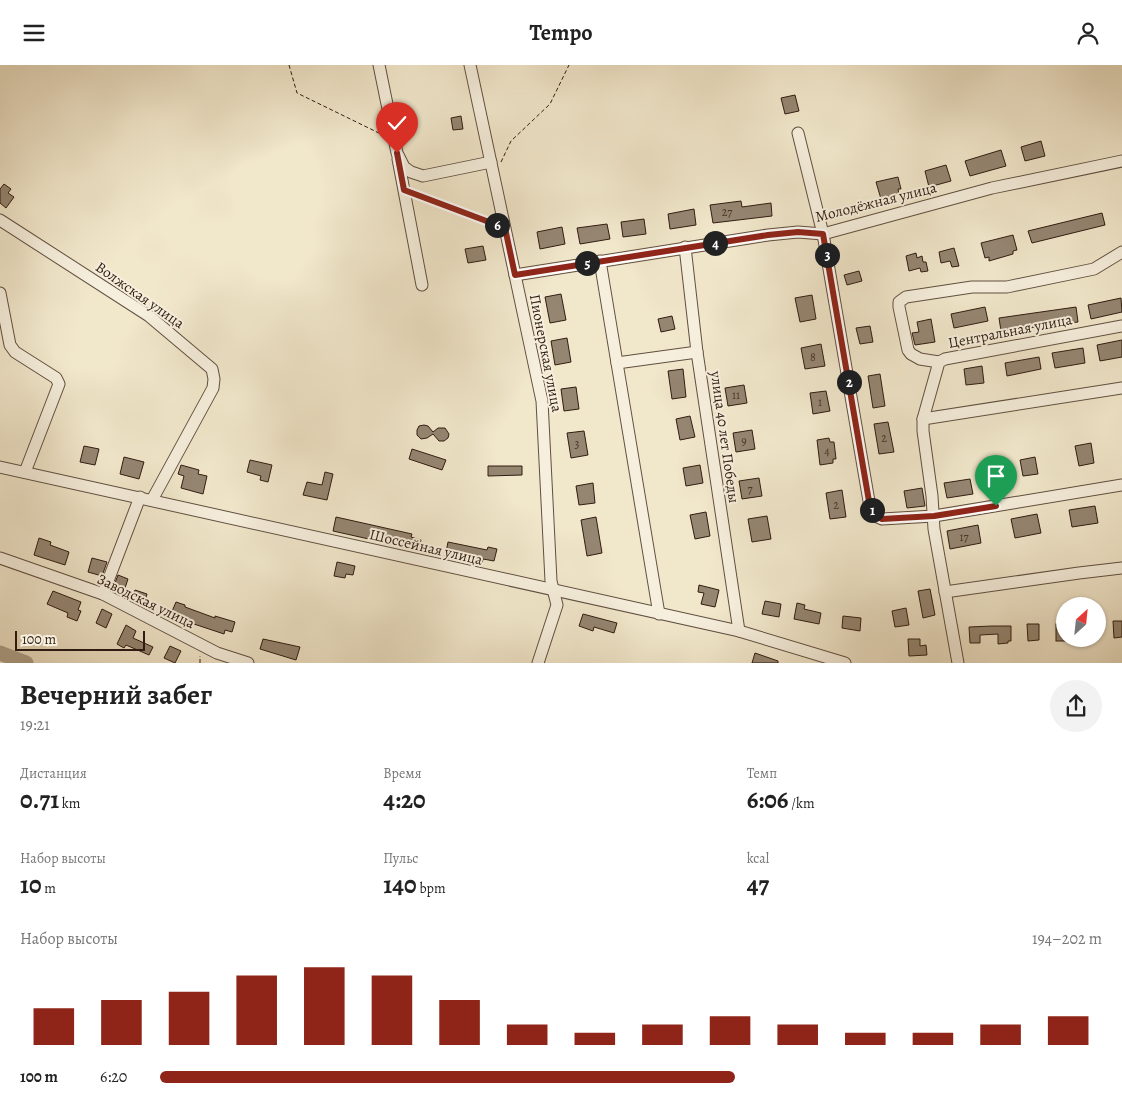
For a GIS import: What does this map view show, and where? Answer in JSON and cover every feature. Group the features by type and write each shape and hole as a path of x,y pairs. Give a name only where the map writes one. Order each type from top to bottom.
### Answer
{"street":[{"path":"379,65 422,285"},
{"name":"Пионерская улица","path":"470,65 542,401 552,581 557,605 538,663"},
{"path":"798,133 823,234 870,507 875,516 882,519 934,516 1122,485"},
{"path":"397,153 404,167 411,173 423,176 491,161"},
{"name":"Молодёжная улица","path":"515,275 768,235 798,232 823,234 992,188 1122,161"},
{"name":"Волжская улица","path":"0,219 149,317 212,369 213,388 152,500"},
{"name":"улица 40 лет Победы","path":"685,247 697,352 739,631"},
{"path":"939,362 915,357 908,350 899,307 899,302 906,297 972,287 1007,287 1094,269 1122,253"},
{"path":"600,261 659,614"},
{"path":"0,293 10,345 15,352 56,378 59,384 25,472"},
{"name":"Центральная улица","path":"958,663 934,529 932,496 922,431 923,419 939,362 944,359 1122,326"},
{"path":"617,363 697,352"},
{"path":"923,419 1122,388"},
{"name":"Шоссейная улица","path":"0,467 739,631 845,663"},
{"path":"103,594 140,497"},
{"name":"Заводская улица","path":"0,558 103,594 218,653 248,663"},
{"path":"945,592 1122,568"}],"path":[{"path":"289,65 297,93 395,141"},
{"path":"494,176 511,141 550,104 569,65"},
{"path":"404,190 505,228"}],"building":[{"path":"795,95 799,111 785,114 781,98"},
{"path":"461,116 463,129 453,130 451,118"},
{"path":"1041,141 1045,156 1025,161 1021,147"},
{"path":"1001,150 1006,166 970,176 965,161"},
{"path":"946,165 951,181 929,187 925,171"},
{"path":"898,177 901,189 898,189 899,194 881,199 876,182"},
{"path":"4,184 11,189 8,193 14,197 6,208 0,203 0,189"},
{"path":"741,201 742,207 771,203 772,216 713,223 710,205"},
{"path":"694,209 696,225 670,229 668,214"},
{"path":"1102,213 1105,225 1032,243 1028,231"},
{"path":"644,219 646,234 623,237 621,222"},
{"path":"607,224 610,239 580,244 577,228"},
{"path":"562,227 565,244 540,249 537,232"},
{"path":"1013,235 1017,250 1013,251 1013,254 989,261 989,257 985,258 981,243"},
{"path":"483,246 486,260 468,263 465,249"},
{"path":"954,248 959,266 952,267 950,261 941,263 939,252"},
{"path":"916,253 917,258 922,256 923,262 926,262 928,271 921,272 920,268 909,271 906,256"},
{"path":"859,271 862,281 847,285 844,275"},
{"path":"561,294 566,320 550,323 545,297"},
{"path":"812,295 816,319 800,322 795,298"},
{"path":"1121,298 1122,312 1091,319 1088,305"},
{"path":"985,307 988,321 954,328 951,314"},
{"path":"1076,307 1078,322 1001,331 999,318"},
{"path":"672,316 675,329 661,332 658,319"},
{"path":"931,319 935,342 915,345 912,333 919,332 917,322"},
{"path":"870,326 873,342 860,344 856,328"},
{"path":"567,338 571,362 555,365 551,341"},
{"path":"1122,340 1122,357 1100,361 1097,345"},
{"path":"821,344 825,366 805,369 801,348"},
{"path":"1083,348 1085,363 1055,368 1052,353"},
{"path":"1039,357 1041,369 1007,376 1005,363"},
{"path":"982,366 984,383 966,385 964,369"},
{"path":"683,369 686,397 672,399 668,371"},
{"path":"880,374 885,406 873,408 868,376"},
{"path":"744,385 747,403 728,406 725,388"},
{"path":"576,387 579,409 564,411 561,389"},
{"path":"826,391 830,411 813,414 810,393"},
{"path":"690,416 695,437 680,440 676,419"},
{"path":"888,422 894,452 879,454 874,424"},
{"path":"419,426 428,426 433,432 438,428 445,428 449,434 448,438 444,441 439,441 433,434 421,439 417,435 417,430"},
{"path":"752,430 755,449 736,452 733,433"},
{"path":"584,431 588,455 571,458 567,433"},
{"path":"829,438 830,442 834,442 836,459 833,459 833,463 820,465 817,440"},
{"path":"1091,443 1094,463 1079,466 1075,446"},
{"path":"84,446 99,449 95,465 80,462"},
{"path":"412,449 446,460 442,470 409,459"},
{"path":"124,457 144,462 139,479 120,474"},
{"path":"1035,457 1038,474 1023,476 1020,460"},
{"path":"250,460 272,465 268,482 260,480 261,476 247,472"},
{"path":"1007,464 1009,478 1000,480 999,474 994,475 992,467"},
{"path":"181,465 199,470 198,474 207,476 203,494 181,488 184,476 178,474"},
{"path":"700,465 703,483 686,486 683,468"},
{"path":"488,466 522,466 522,475 488,476"},
{"path":"325,472 333,474 327,500 303,495 307,482 322,485"},
{"path":"759,478 762,496 742,499 739,481"},
{"path":"970,479 973,494 947,498 944,483"},
{"path":"593,483 595,503 579,505 576,486"},
{"path":"922,488 925,506 907,508 904,491"},
{"path":"842,490 846,517 830,519 826,493"},
{"path":"1095,506 1098,523 1072,527 1069,510"},
{"path":"706,512 710,536 695,539 690,515"},
{"path":"1037,514 1041,533 1015,538 1011,519"},
{"path":"767,516 771,539 752,542 748,519"},
{"path":"336,517 412,534 411,537 421,540 418,550 333,531"},
{"path":"596,517 602,553 587,556 581,520"},
{"path":"978,525 981,543 950,549 947,531"},
{"path":"39,538 51,542 50,545 69,552 65,565 34,555"},
{"path":"448,542 487,550 488,547 497,549 494,561 483,559 482,564 445,557"},
{"path":"92,558 107,562 102,576 88,572"},
{"path":"337,562 355,566 353,575 346,574 345,578 334,576"},
{"path":"118,575 128,579 124,591 113,588"},
{"path":"699,585 719,590 715,607 701,604 704,593 698,592"},
{"path":"930,589 935,615 923,618 918,591"},
{"path":"135,590 147,594 144,604 141,603 140,605 131,600"},
{"path":"53,591 81,602 78,610 81,611 77,621 67,617 68,613 47,604"},
{"path":"765,601 781,604 779,617 762,614"},
{"path":"176,602 215,618 215,616 235,622 232,632 225,630 224,634 170,616"},
{"path":"797,603 805,605 804,609 821,613 819,624 794,619"},
{"path":"906,608 909,625 895,627 892,611"},
{"path":"102,609 112,614 106,628 96,623"},
{"path":"583,614 617,623 614,633 594,627 593,631 579,626"},
{"path":"843,616 861,618 860,631 842,628"},
{"path":"1113,621 1122,621 1122,637 1114,638"},
{"path":"1027,624 1039,624 1039,640 1028,641"},
{"path":"126,625 136,631 133,638 153,647 149,655 126,645 124,648 117,644"},
{"path":"1011,626 1011,641 998,644 998,634 980,635 980,643 970,643 969,627"},
{"path":"263,639 300,647 296,660 260,649"},
{"path":"908,639 920,639 920,646 926,645 927,655 909,656"},
{"path":"170,646 181,651 175,663 164,658"},
{"path":"755,653 778,661 778,663 752,663"}],"waterway":[{"path":"0,653 26,663"}],"route":[{"path":"397,153 404,190 505,228 515,275 768,235 798,232 823,234 870,507 875,516 882,519 934,516 996,506"}]}
